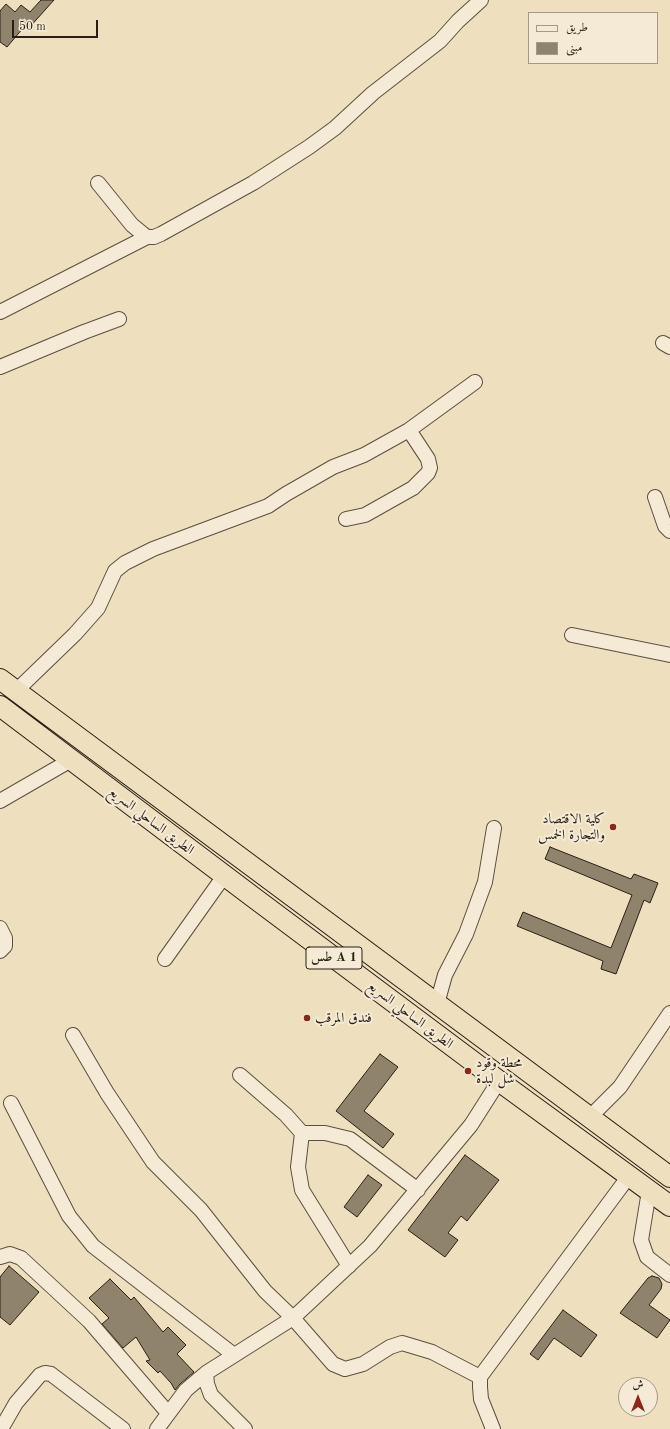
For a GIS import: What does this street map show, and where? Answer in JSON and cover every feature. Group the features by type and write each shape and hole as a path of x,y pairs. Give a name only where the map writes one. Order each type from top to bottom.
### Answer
{"highway":[{"name":"الطريق الساحلي السريع","path":"0,679 670,1177"},
{"name":"الطريق الساحلي السريع","path":"0,706 224,876 499,1081 670,1206"}],"street":[{"path":"0,312 147,237 154,237 161,234 253,183 309,147 335,128 373,93 440,41 458,21 481,0"},
{"path":"98,183 132,225 147,237"},
{"path":"0,367 119,319"},
{"path":"16,691 75,634 98,608 115,572 125,563 153,549 268,506 333,467 364,455 409,430 475,382"},
{"path":"346,519 364,515 413,488 428,473 430,468 428,460 409,430"},
{"path":"655,497 664,526 670,531"},
{"path":"572,635 670,655"},
{"path":"0,801 71,760"},
{"path":"438,1004 445,975 466,934 485,882 494,828"},
{"path":"165,959 224,876"},
{"path":"0,928 5,938 5,946 0,951"},
{"path":"590,1117 620,1087 670,1013"},
{"path":"73,1036 107,1093 153,1162 201,1210 265,1291 293,1318 333,1364 345,1369 363,1364 390,1347 402,1343 432,1352 480,1377"},
{"path":"240,1075 286,1115 302,1133 298,1167 302,1190 349,1266"},
{"path":"157,1429 186,1390 206,1373 293,1318 370,1246 472,1125 499,1081"},
{"path":"11,1103 69,1216 93,1246 234,1355"},
{"path":"302,1133 325,1133 350,1139 418,1190"},
{"path":"493,1429 481,1399 480,1377 629,1176"},
{"path":"649,1191 641,1240 647,1257 670,1275"},
{"path":"0,1257 10,1254 21,1258 89,1321 168,1414"},
{"path":"0,1429 16,1403 40,1375 45,1373 51,1374 123,1429"},
{"path":"206,1373 207,1384 211,1395 245,1429"}],"building":[{"path":"41,0 54,0 28,29 24,27 7,47 0,42 0,11 6,4 15,12 21,5 30,12"},
{"path":"550,847 631,879 634,874 658,883 650,903 644,900 616,974 601,969 603,961 517,926 523,912 611,948 632,895 545,859"},
{"path":"380,1054 398,1067 364,1111 394,1134 383,1148 336,1111"},
{"path":"465,1155 499,1180 467,1221 461,1216 448,1233 458,1240 445,1257 408,1230"},
{"path":"368,1175 382,1185 357,1217 344,1207"},
{"path":"9,1266 39,1292 10,1325 0,1317 0,1277"},
{"path":"652,1276 659,1278 662,1284 661,1289 649,1305 670,1320 657,1338 620,1313 648,1278"},
{"path":"110,1279 131,1300 134,1297 163,1332 168,1327 186,1345 177,1354 194,1372 175,1390 160,1371 158,1373 146,1361 150,1360 136,1337 123,1348 102,1324 109,1318 89,1298"},
{"path":"563,1310 597,1335 581,1357 554,1338 538,1360 530,1354"}],"place":[{"name":"كلية الاقتصاد والتجارة الخمس","path":"613,827"},
{"name":"فندق المرقب","path":"307,1018"},
{"name":"محطة وقود شل لبدة","path":"468,1071"}]}
